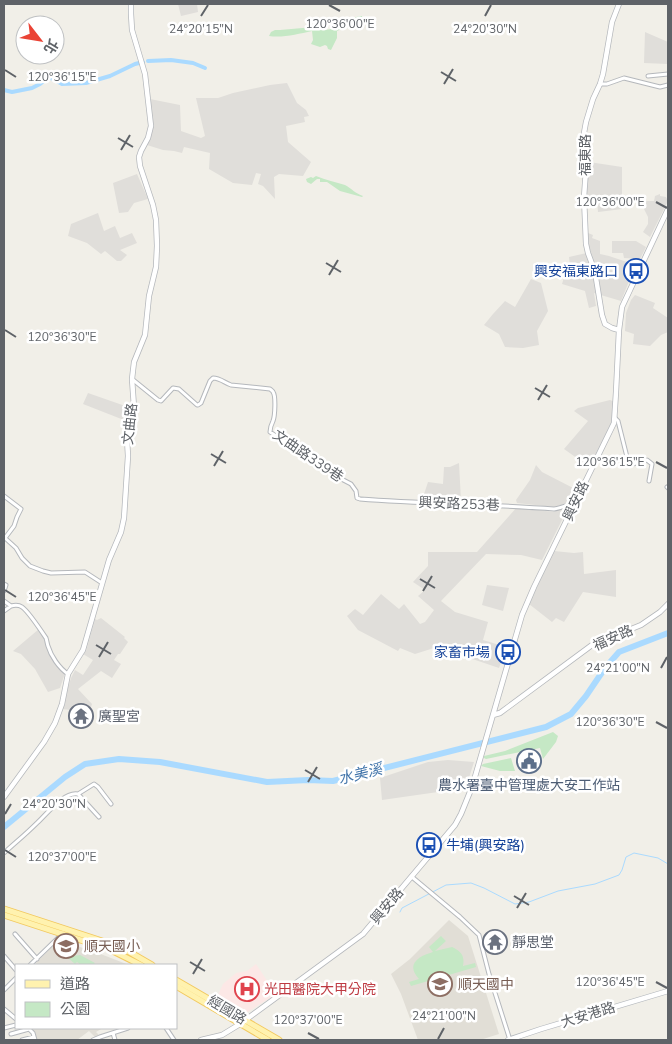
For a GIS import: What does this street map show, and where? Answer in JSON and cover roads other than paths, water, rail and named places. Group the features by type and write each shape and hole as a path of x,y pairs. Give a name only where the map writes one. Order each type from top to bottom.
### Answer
{"main road":[{"path":"4,909 111,950 137,964"},
{"path":"4,915 126,950 150,964"},
{"name":"經國路","path":"178,981 268,1040"},
{"name":"經國路","path":"178,987 279,1040"}],"street":[{"name":"文曲路","path":"4,797 52,730 62,704 68,674 83,650 109,560 121,532 124,518 128,456 127,439 134,407 132,379 134,362 145,334 149,296 156,267 157,236 153,205 140,166 139,157 148,138 151,126 145,74 132,30 130,14 132,4"},
{"name":"福東路","path":"619,4 612,22 600,84 593,99 584,133 587,156 584,197 586,244 595,272 605,324 619,330"},
{"path":"648,76 668,74"},
{"path":"600,84 607,84 624,78 660,87 668,85"},
{"name":"興安路","path":"201,1040 222,1035 242,1022 363,934 455,825 472,788 522,615 614,423 622,307 668,209"},
{"name":"文曲路339巷","path":"132,379 158,400 161,400 175,388 179,389 197,405 201,403 213,378 231,384 270,389 274,394 274,419 270,432 328,472 353,486"},
{"path":"614,418 618,421 628,465 647,460 652,464 649,481"},
{"name":"興安路253巷","path":"353,486 357,498 360,500 554,509 567,505 574,507"},
{"path":"4,496 21,509 16,517 14,526 5,538 16,548 30,566 51,573 85,572 102,583"},
{"path":"4,584 6,585 4,591"},
{"path":"4,601 11,606"},
{"name":"福安路","path":"493,715 509,707 592,645 641,625 668,604"},
{"path":"4,611 14,605 22,607 44,635 56,662 68,674"},
{"path":"496,708 503,709 509,707"},
{"path":"4,853 37,824 52,807 74,793 78,794 94,784 110,804"},
{"path":"78,794 99,817"},
{"path":"411,876 479,935 510,1040"},
{"path":"31,964 64,931"},
{"path":"15,934 37,958"},
{"path":"4,956 15,969"},
{"path":"4,990 15,979"},
{"name":"大安港路","path":"510,1040 668,991"},
{"path":"4,1009 15,1018"},
{"path":"10,1034 28,1029 33,1033 34,1039 22,1040"},
{"path":"93,1040 125,1029"},
{"path":"167,1029 174,1040"},
{"path":"113,1033 115,1040"}],"waterway":[{"path":"148,61 171,60 193,63 205,68"},
{"path":"4,90 12,92 32,88 49,77 62,84 86,83 110,76 143,62"},
{"name":"水美溪","path":"4,827 65,777 85,764 119,759 160,762 267,782 333,781 546,727 571,714 619,652 668,633"},
{"path":"400,912 402,908 446,885 471,883 515,904 529,902 558,891 595,884 619,875 626,857 634,853 658,858 668,864"}],"place":[{"name":"興安福東路口","path":"636,271"},
{"name":"家畜市場","path":"508,652"},
{"name":"廣聖宮","path":"81,716"},
{"name":"農水署臺中管理處大安工作站","path":"529,761"},
{"name":"牛埔(興安路)","path":"429,845"},
{"name":"靜思堂","path":"495,942"},
{"name":"順天國小","path":"66,946"},
{"name":"順天國中","path":"440,984"},
{"name":"光田醫院大甲分院","path":"247,989"}]}
